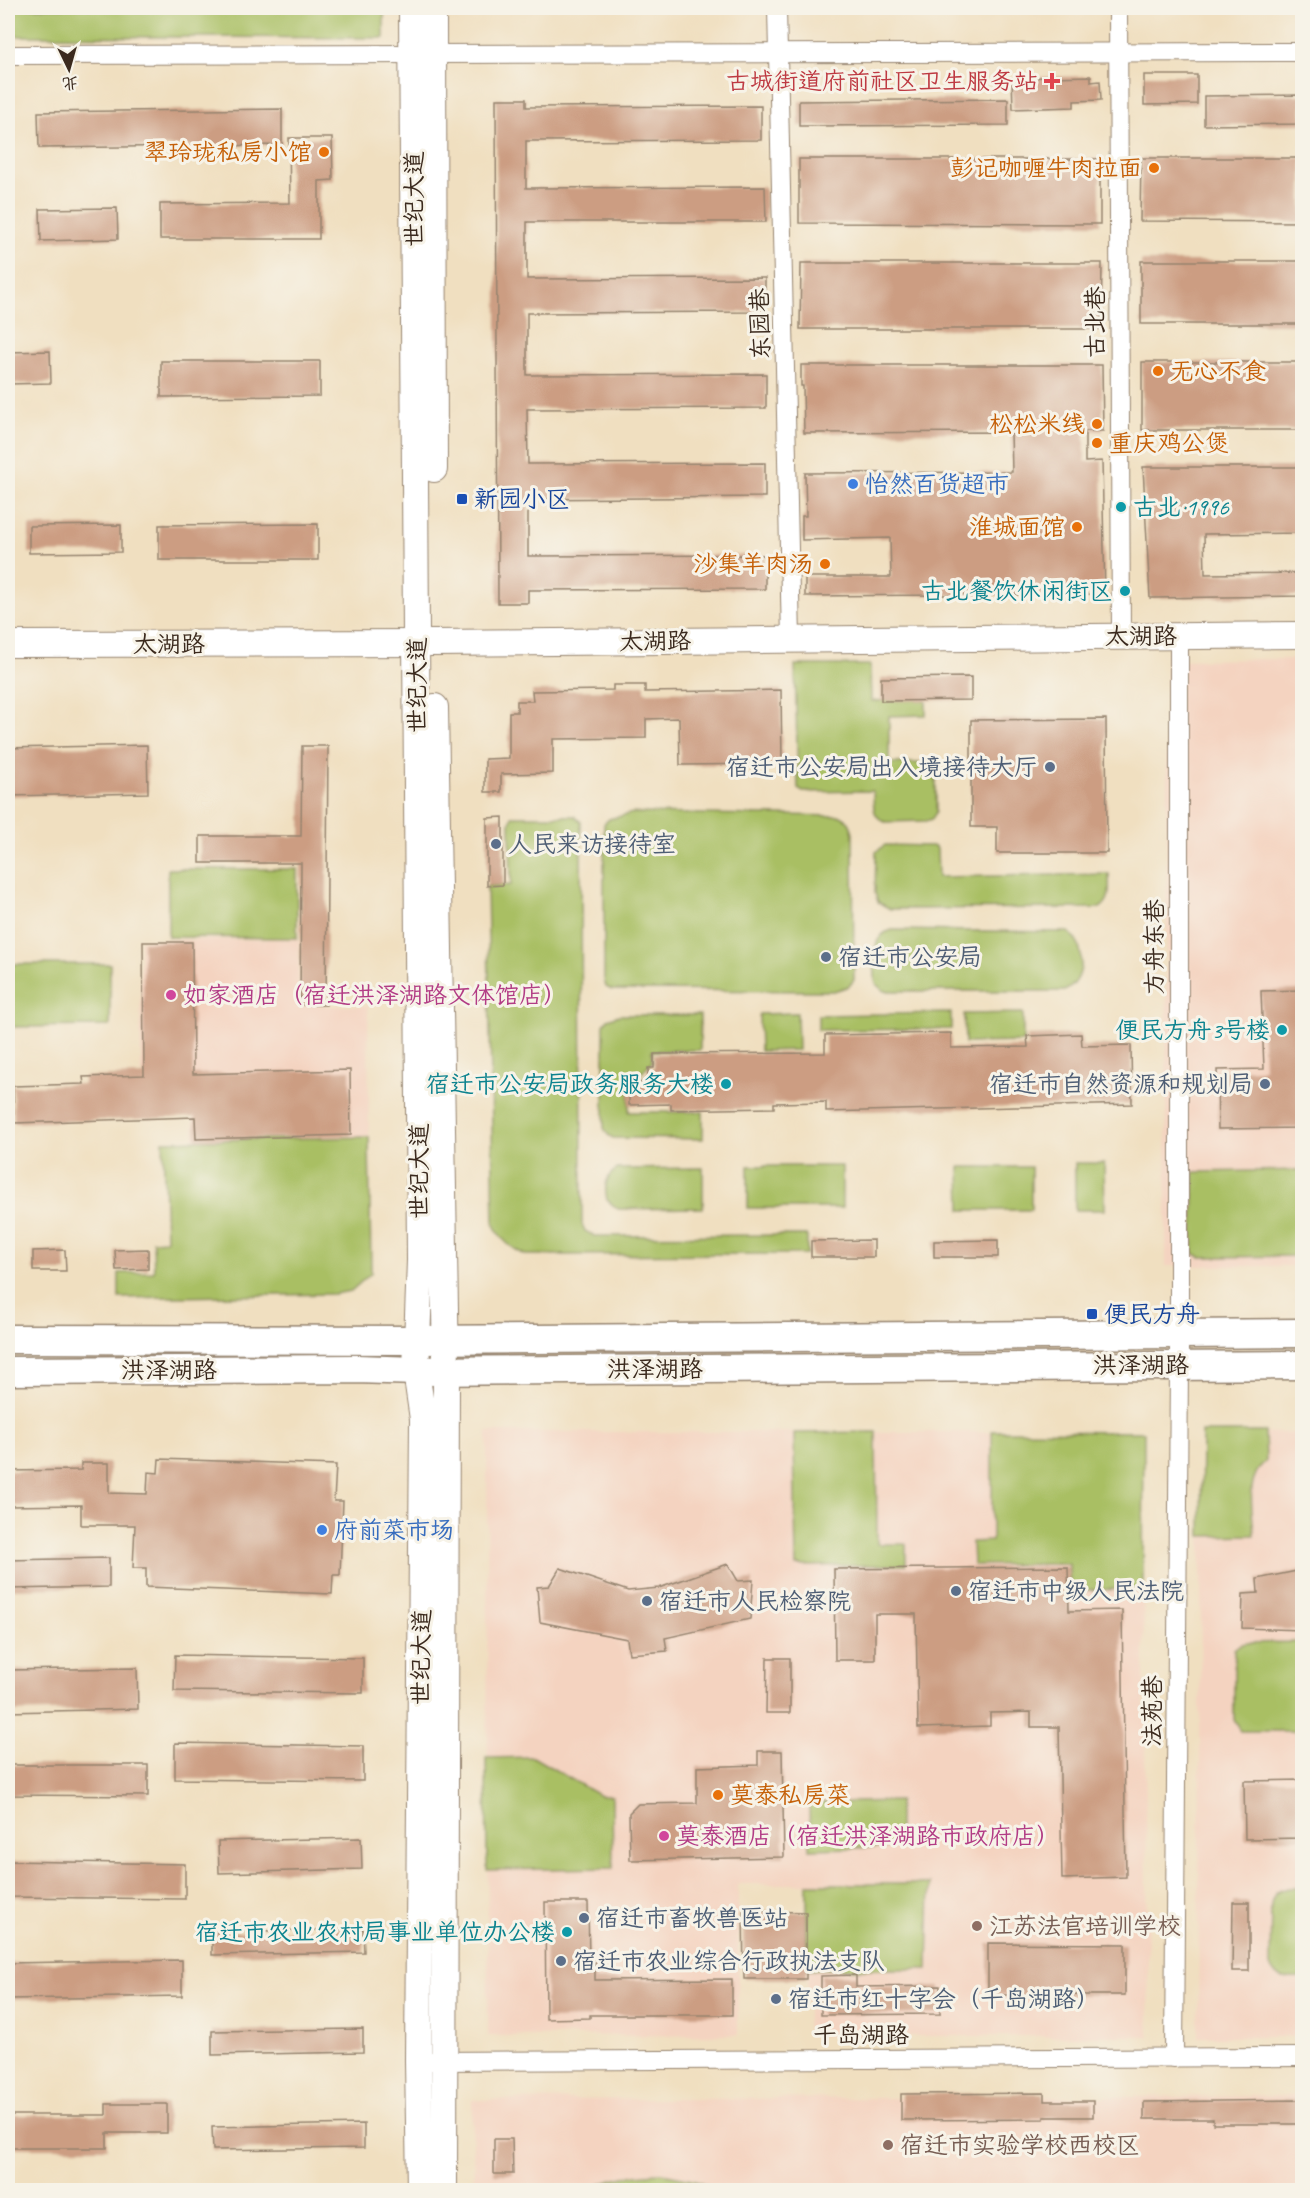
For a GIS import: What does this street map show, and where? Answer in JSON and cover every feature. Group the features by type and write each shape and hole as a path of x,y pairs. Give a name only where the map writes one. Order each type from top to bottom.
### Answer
{"main road":[{"name":"洪泽湖路","path":"8,1339 417,1332 805,1337 1302,1333"},
{"name":"洪泽湖路","path":"8,1371 357,1369 416,1371 1302,1365"}],"street":[{"name":"世纪大道","path":"412,8 423,53"},
{"name":"世纪大道","path":"433,8 423,53 425,644 420,1260 416,1371 423,1419 430,2061 444,2190"},
{"name":"东园巷","path":"777,8 791,639"},
{"name":"古北巷","path":"1118,8 1121,637"},
{"path":"8,55 1302,52"},
{"name":"太湖路","path":"8,644 425,644 1302,635"},
{"name":"方舟东巷","path":"1179,636 1179,1365"},
{"name":"世纪大道","path":"420,2190 430,2061 446,1370 425,644"},
{"name":"法苑巷","path":"1174,2058 1179,1365"},
{"name":"千岛湖路","path":"430,2061 1302,2057"}],"shaded area":[{"name":"便民方舟","path":"1302,659 1302,1266 1166,1266 1167,660"},
{"path":"299,939 298,1006 368,1006 369,1137 194,1140 192,1071 141,1072 140,940"},
{"path":"487,1432 1144,1432 1143,1589 1149,2036 807,2036 807,1884 738,1884 738,2035 488,2036"},
{"path":"1202,1432 1302,1433 1302,2037 1198,2037"},
{"name":"宿迁市实验学校西校区","path":"1302,2096 1302,2190 474,2190 472,2100"}],"green space":[{"path":"8,8 384,8 384,38 8,36"},
{"path":"795,665 870,665 871,701 926,700 926,715 889,716 889,763 936,763 936,812 932,819 885,822 875,813 873,791 803,792 798,789"},
{"path":"633,813 841,816 846,819 853,833 854,980 849,986 834,991 612,990 606,987 604,979 604,824 609,819"},
{"path":"512,816 574,816 581,822 582,1224 585,1231 594,1236 807,1235 807,1254 525,1255 500,1235 494,1225 487,886 511,885 510,823"},
{"path":"885,845 933,846 937,849 938,877 1109,874 1108,898 1100,908 890,909 878,902 875,893 876,852"},
{"path":"168,869 297,869 297,938 168,937"},
{"path":"892,930 1068,932 1074,938 1081,954 1080,972 1077,980 1064,991 884,991 875,981 874,958 880,938"},
{"path":"11,964 110,964 110,1026 11,1027"},
{"path":"797,1013 798,1050 760,1051 759,1014"},
{"path":"951,1013 951,1029 818,1030 818,1015"},
{"path":"1023,1013 1023,1042 965,1043 964,1014"},
{"path":"619,1015 700,1015 700,1050 652,1051 652,1062 629,1086 629,1112 703,1112 703,1139 613,1138 608,1135 604,1128 604,1024 608,1019"},
{"path":"369,1137 371,1273 351,1291 334,1294 119,1298 119,1273 154,1272 153,1241 166,1240 163,1141"},
{"path":"1075,1163 1104,1163 1105,1210 1075,1210"},
{"path":"748,1166 842,1166 842,1208 748,1208"},
{"path":"960,1167 1031,1167 1031,1210 961,1210"},
{"path":"703,1168 703,1208 618,1209 607,1200 606,1182 610,1175 618,1169"},
{"path":"1302,1170 1302,1256 1200,1257 1193,1253 1194,1172"},
{"path":"992,1431 1144,1432 1143,1589 1070,1590 1069,1564 973,1565 972,1542 992,1541"},
{"path":"876,1432 877,1544 906,1544 906,1565 796,1566 794,1433"},
{"path":"1202,1432 1265,1432 1266,1461 1259,1468 1255,1477 1251,1495 1254,1535 1201,1536"},
{"path":"1302,1642 1302,1731 1241,1731 1234,1720 1234,1649 1246,1643"},
{"path":"533,1757 600,1796 612,1796 613,1868 487,1870 486,1758"},
{"path":"899,1801 899,1847 810,1849 809,1803"},
{"path":"807,1884 930,1884 928,1969 807,1969"},
{"path":"1287,1888 1302,1888 1302,1978 1279,1977 1275,1975 1270,1966 1271,1905 1276,1894"},
{"path":"662,2173 696,2180 716,2190 590,2190 624,2177"}],"building":[{"path":"1144,75 1197,75 1197,104 1144,105"},
{"path":"1091,76 1091,82 1100,81 1101,100 1074,101 1074,107 1013,109 1012,78"},
{"path":"1302,95 1302,124 1204,125 1204,96"},
{"path":"496,99 526,99 526,107 761,106 761,140 526,141 526,188 765,187 766,222 527,222 527,279 765,278 765,312 527,313 527,375 766,374 766,408 527,409 528,464 765,463 765,497 528,499 528,556 765,555 765,589 528,590 528,603 498,603"},
{"path":"1008,99 1008,125 799,126 799,101"},
{"path":"282,109 282,145 39,148 38,112"},
{"path":"289,138 332,138 333,180 319,181 319,239 160,239 160,204 290,203"},
{"path":"1141,158 1302,158 1302,222 1140,221"},
{"path":"799,159 1100,159 1100,224 799,223"},
{"path":"117,208 118,239 41,241 40,209"},
{"path":"1141,261 1302,261 1302,324 1141,324"},
{"path":"801,263 1102,263 1101,329 800,329"},
{"path":"50,351 51,383 8,384 8,352"},
{"path":"161,361 320,361 320,396 161,397"},
{"path":"1142,362 1302,362 1302,430 1142,430"},
{"path":"801,365 1102,365 1103,431 1085,431 1085,462 1102,461 1105,594 805,596 805,577 891,577 890,538 802,540 802,516 806,516 805,473 1012,472 1011,432 804,433"},
{"path":"1143,467 1302,467 1302,533 1204,534 1205,574 1302,573 1302,596 1150,598"},
{"path":"318,524 318,560 159,560 159,525"},
{"path":"121,525 121,552 29,553 29,526"},
{"path":"971,677 971,700 881,701 881,678"},
{"path":"613,685 645,685 645,692 781,690 782,764 680,765 679,718 646,719 646,738 553,739 553,773 501,774 501,792 485,792 485,759 509,758 509,712 517,712 517,701 533,701 532,691 613,690"},
{"path":"1106,719 1107,853 997,853 997,827 971,827 971,720"},
{"path":"147,745 148,793 8,796 8,748"},
{"path":"302,746 328,746 326,1005 300,1005 301,863 200,863 200,836 301,836"},
{"path":"503,817 503,885 487,886 487,818"},
{"path":"143,942 192,942 193,1074 350,1070 351,1135 196,1139 195,1117 14,1123 13,1086 84,1084 83,1077 144,1075"},
{"name":"便民方舟3号楼","path":"1302,990 1302,1128 1218,1129 1217,1070 1264,1069 1261,991"},
{"path":"951,1033 951,1048 1028,1047 1027,1036 1081,1034 1082,1046 1131,1045 1132,1104 826,1112 826,1102 774,1103 774,1108 671,1110 671,1104 629,1105 629,1093 648,1076 648,1068 654,1068 654,1054 825,1053 825,1035"},
{"path":"874,1240 874,1257 811,1257 811,1241"},
{"path":"998,1240 998,1257 934,1257 934,1241"},
{"path":"148,1249 148,1269 116,1270 115,1250"},
{"path":"65,1250 66,1271 33,1271 33,1251"},
{"path":"159,1459 336,1465 334,1501 343,1501 340,1575 333,1575 332,1594 146,1587 146,1568 133,1568 135,1525 81,1525 81,1505 8,1506 8,1471 81,1470 81,1463 109,1463 109,1493 147,1494 148,1472 158,1473"},
{"path":"109,1558 109,1587 8,1589 8,1560"},
{"path":"728,1564 738,1581 753,1580 750,1619 665,1638 667,1651 629,1654 627,1639 540,1622 537,1587 549,1586 560,1568 628,1591 659,1588"},
{"path":"1068,1567 1069,1611 1122,1610 1126,1877 1062,1879 1059,1727 1031,1727 1031,1712 990,1713 990,1726 918,1728 916,1614 875,1614 875,1660 835,1660 834,1569"},
{"path":"1302,1570 1302,1630 1242,1628 1243,1594 1258,1593 1257,1579"},
{"path":"175,1655 363,1658 363,1693 174,1691"},
{"path":"767,1658 790,1658 790,1713 766,1713"},
{"path":"137,1668 138,1709 8,1712 8,1670"},
{"path":"175,1743 363,1746 363,1781 175,1779"},
{"path":"758,1751 782,1751 784,1857 630,1860 629,1813 638,1804 697,1803 697,1767 758,1765"},
{"path":"8,1765 148,1765 148,1796 8,1795"},
{"path":"1302,1780 1302,1838 1245,1839 1244,1781"},
{"path":"361,1838 362,1869 219,1873 218,1841"},
{"path":"8,1861 185,1864 185,1899 8,1897"},
{"path":"545,1902 588,1902 589,1962 595,1962 595,1980 732,1979 732,2015 590,2015 590,2018 546,2019"},
{"path":"1233,1902 1249,1902 1249,1971 1232,1971"},
{"path":"743,1911 806,1912 806,1979 744,1979"},
{"path":"363,1929 364,1952 212,1955 212,1932"},
{"path":"988,1943 1125,1944 1125,1995 988,1995"},
{"path":"182,1960 182,1996 8,1999 8,1963"},
{"path":"856,1975 856,1987 940,1986 940,2014 821,2015 821,1976"},
{"path":"363,2029 363,2052 212,2055 212,2031"},
{"path":"1044,2093 1044,2101 1093,2101 1093,2117 901,2120 901,2094"},
{"path":"1302,2100 1302,2124 1213,2124 1213,2119 1144,2119 1144,2102"},
{"path":"106,2104 167,2104 167,2133 107,2133 107,2148 8,2148 8,2115 106,2115"},
{"path":"364,2124 364,2148 213,2150 212,2127"},
{"path":"494,2139 512,2139 513,2174 494,2174"}],"place":[{"name":"古城街道府前社区卫生服务站","path":"1052,81"},
{"name":"翠玲珑私房小馆","path":"324,152"},
{"name":"彭记咖喱牛肉拉面","path":"1154,168"},
{"name":"无心不食","path":"1158,371"},
{"name":"松松米线","path":"1097,424"},
{"name":"重庆鸡公煲","path":"1097,443"},
{"name":"怡然百货超市","path":"853,484"},
{"name":"新园小区","path":"462,499"},
{"name":"古北·1996","path":"1121,507"},
{"name":"淮城面馆","path":"1077,527"},
{"name":"沙集羊肉汤","path":"825,564"},
{"name":"古北餐饮休闲街区","path":"1125,591"},
{"name":"宿迁市公安局出入境接待大厅","path":"1050,767"},
{"name":"人民来访接待室","path":"496,844"},
{"name":"宿迁市公安局","path":"826,957"},
{"name":"如家酒店（宿迁洪泽湖路文体馆店）","path":"171,995"},
{"name":"便民方舟3号楼","path":"1282,1030"},
{"name":"宿迁市公安局政务服务大楼","path":"726,1084"},
{"name":"宿迁市自然资源和规划局","path":"1265,1084"},
{"name":"便民方舟","path":"1092,1314"},
{"name":"府前菜市场","path":"322,1530"},
{"name":"宿迁市中级人民法院","path":"956,1591"},
{"name":"宿迁市人民检察院","path":"647,1601"},
{"name":"莫泰私房菜","path":"718,1795"},
{"name":"莫泰酒店（宿迁洪泽湖路市政府店）","path":"664,1836"},
{"name":"宿迁市畜牧兽医站","path":"584,1918"},
{"name":"江苏法官培训学校","path":"977,1926"},
{"name":"宿迁市农业农村局事业单位办公楼","path":"567,1932"},
{"name":"宿迁市农业综合行政执法支队","path":"561,1961"},
{"name":"宿迁市红十字会（千岛湖路）","path":"776,1999"},
{"name":"宿迁市实验学校西校区","path":"888,2145"}]}
